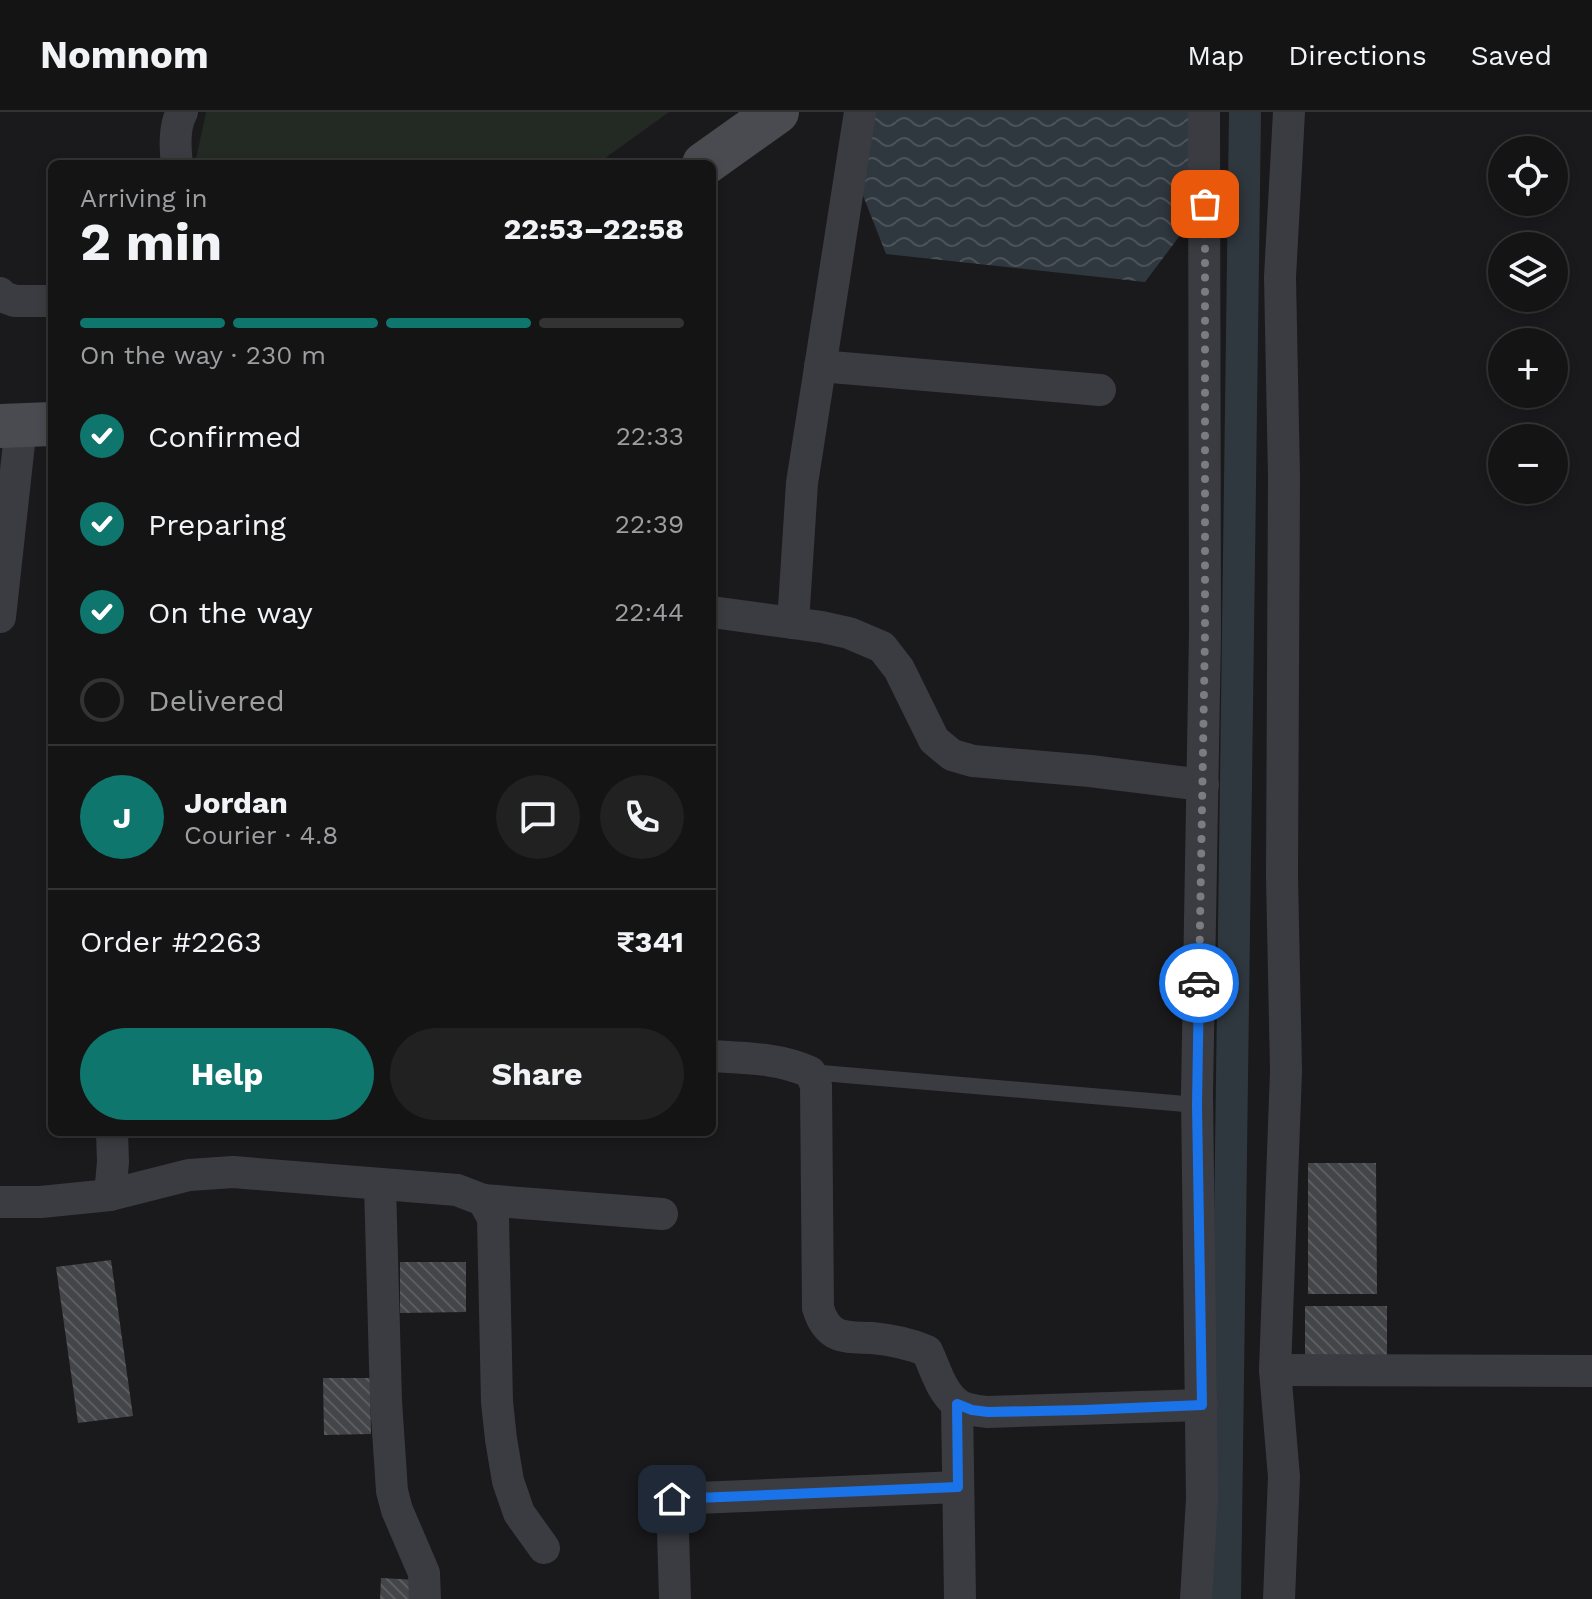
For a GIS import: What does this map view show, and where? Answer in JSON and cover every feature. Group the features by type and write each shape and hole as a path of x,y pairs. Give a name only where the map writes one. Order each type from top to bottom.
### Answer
{"main road":[{"path":"710,160 777,112"}],"street":[{"path":"177,160 178,119 182,112"},
{"path":"793,623 801,493 860,112"},
{"path":"1196,1599 1202,1499 1197,1105 1205,633 1204,112"},
{"path":"1279,1599 1284,1477 1275,1370 1286,1071 1282,876 1284,477 1280,277 1289,112"},
{"path":"0,293 0,296 15,301 48,301"},
{"path":"820,366 1100,390"},
{"path":"0,617 24,425"},
{"path":"716,613 822,627 849,633 882,647 899,669 934,740 952,755 973,761 1203,785"},
{"path":"716,1056 796,1065 810,1072 816,1085 818,1308 822,1321 835,1333 851,1338 909,1343 927,1351 942,1386 957,1404 972,1410 1084,1410 1202,1405"},
{"path":"110,1195 112,1136"},
{"path":"0,1202 41,1202 110,1195 189,1175 233,1172 457,1190 483,1200 662,1214"},
{"path":"380,1185 386,1401 392,1491 424,1573 425,1599"},
{"path":"483,1200 493,1218 497,1402 503,1453 519,1513 544,1548"},
{"path":"1275,1370 1592,1371"},
{"path":"957,1404 960,1599"},
{"path":"675,1599 672,1499 958,1487"}],"lane":[{"path":"810,1072 1197,1105"}],"shaded area":[{"path":"206,112 669,112 603,160 196,160"}],"water":[{"path":"873,112 1192,112 1190,222 1145,282 886,254 862,193"}],"building":[{"path":"1308,1163 1376,1163 1377,1294 1308,1294"},
{"path":"111,1260 133,1416 78,1423 56,1267"},
{"path":"400,1262 466,1262 466,1312 400,1313"},
{"path":"1305,1306 1387,1306 1387,1360 1305,1360"},
{"path":"323,1378 370,1378 371,1434 324,1435"},
{"path":"381,1578 418,1580 417,1599 380,1599"}],"waterway":[{"path":"1225,1599 1245,112"}],"way so far":[{"path":"1199,983 1205,633 1205,204"}],"route":[{"path":"672,1499 958,1487 957,1404 988,1412 1202,1405 1197,1105 1199,983"}]}
